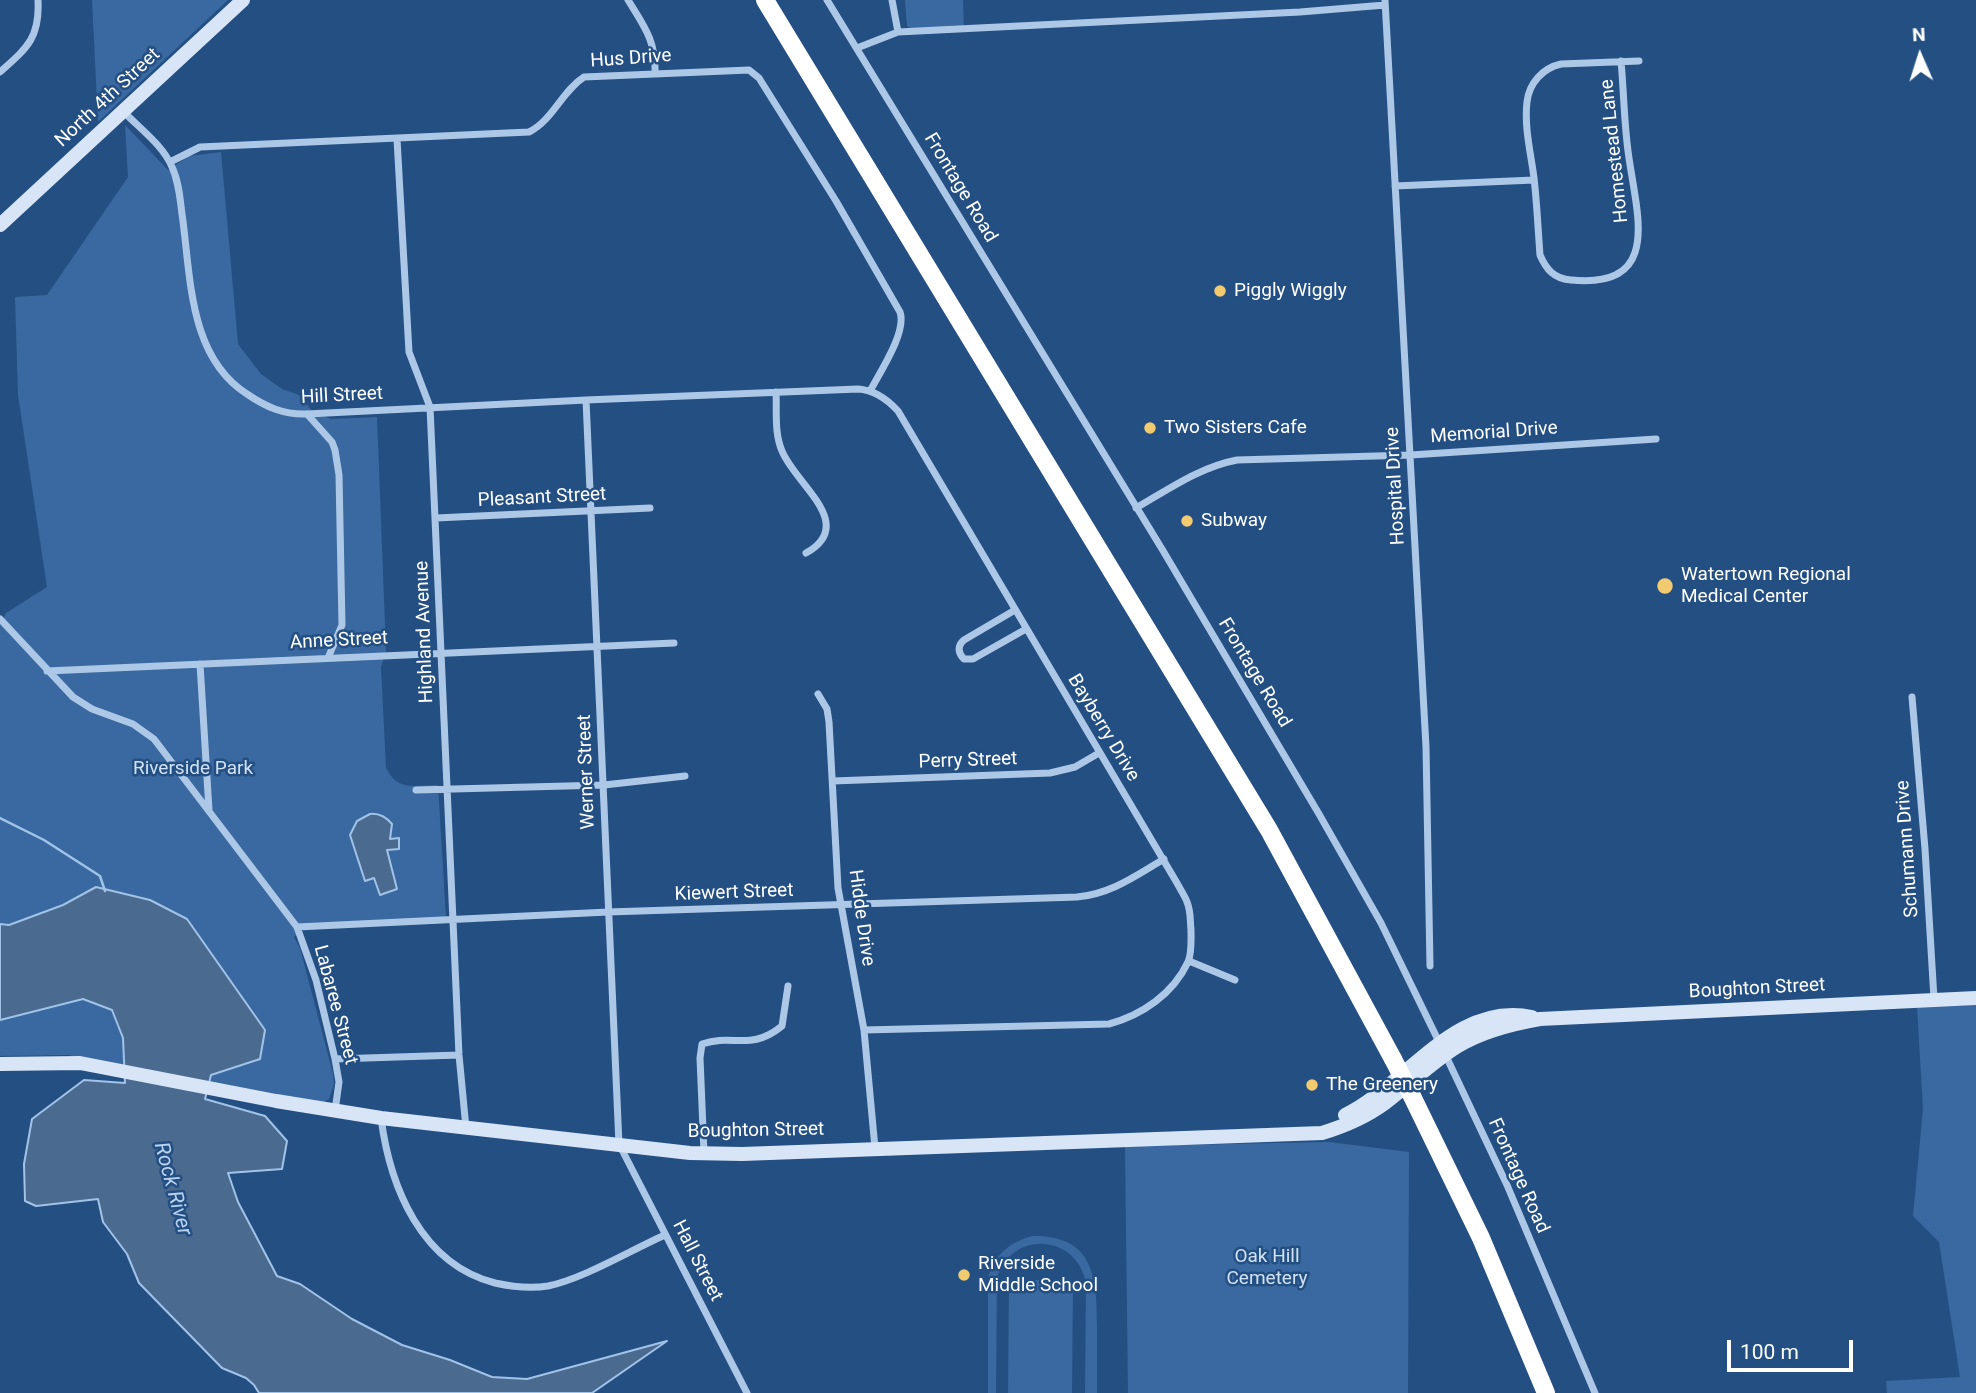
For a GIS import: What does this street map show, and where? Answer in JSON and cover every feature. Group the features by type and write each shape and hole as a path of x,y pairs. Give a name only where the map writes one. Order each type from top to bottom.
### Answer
{"highway":[{"path":"765,0 1269,830 1411,1094 1481,1238 1546,1393"}],"street":[{"path":"0,72 34,37 38,21 38,0"},
{"name":"North 4th Street","path":"0,225 243,0"},
{"path":"628,0 656,52 655,73"},
{"name":"Frontage Road","path":"827,0 1136,508 1381,923 1507,1185 1595,1393"},
{"path":"892,0 898,32"},
{"path":"857,48 898,32 1300,12 1385,2"},
{"name":"Hospital Drive","path":"1385,2 1426,747 1430,966"},
{"name":"Homestead Lane","path":"1534,180 1540,255 1546,269 1560,278 1586,281 1611,276 1628,267 1636,250 1640,221 1628,156 1621,61"},
{"path":"1395,186 1534,180 1527,102 1531,88 1539,76 1561,64 1639,61"},
{"name":"Hus Drive","path":"170,162 200,147 529,132 541,125 568,91 584,77 749,70 759,78 836,201 900,312 902,321 899,333 870,391"},
{"name":"Hill Street","path":"123,111 170,162 178,189 196,314 208,350 229,380 257,401 285,413 307,414 776,392"},
{"name":"Highland Avenue","path":"397,139 410,352 430,407 459,1055 466,1128"},
{"path":"806,553 821,543 826,532 826,519 822,506 789,465 781,450 776,392 870,391"},
{"name":"Bayberry Drive","path":"870,391 898,411 1164,859 1187,902 1191,943 1189,961"},
{"name":"Werner Street","path":"586,400 619,1144"},
{"path":"307,414 331,442 339,475 342,625 328,657"},
{"name":"Memorial Drive","path":"1136,508 1202,470 1237,460 1410,455 1656,439"},
{"name":"Pleasant Street","path":"436,518 650,508"},
{"path":"1015,610 964,640 959,647 959,653 964,659 973,659 1026,629"},
{"path":"0,619 60,686 82,703 125,720 148,734 205,798"},
{"name":"Anne Street","path":"47,671 674,643"},
{"name":"Labaree Street","path":"200,664 205,798 209,810 297,927 316,980 335,1059 339,1082 335,1111"},
{"name":"Hidde Drive","path":"818,694 827,709 830,722 840,905 864,1031 875,1148"},
{"name":"Schumann Drive","path":"1912,697 1934,999"},
{"name":"Perry Street","path":"833,781 1050,773 1074,767 1099,753"},
{"path":"416,790 604,785 685,776"},
{"name":"Kiewert Street","path":"297,927 608,912 1094,896 1114,889 1164,859"},
{"path":"864,1031 1109,1024 1126,1020 1149,1007 1175,984 1189,961 1235,980"},
{"path":"704,1154 700,1058 702,1044 712,1041 744,1042 768,1037 782,1026 788,986"},
{"name":"Boughton Street","path":"0,1064 80,1063 381,1118 704,1154 1322,1133 1356,1120 1386,1102 1442,1049 1495,1029 1540,1019 1976,998"},
{"path":"335,1059 459,1055"},
{"path":"381,1118 384,1144 411,1215 447,1261 474,1276 513,1287 551,1285 665,1235"},
{"name":"Hall Street","path":"619,1144 747,1393"}],"green space":[{"path":"92,0 228,0 98,122"},
{"path":"905,0 963,0 964,30 914,31 907,26"},
{"name":"Riverside Park","path":"125,125 168,170 189,156 221,152 238,344 261,374 282,389 299,395 312,411 331,419 377,417 386,651 381,667 386,768 396,781 407,786 438,785 446,919 307,926 294,937 300,948 333,1074 334,1084 329,1099 321,1104 68,1055 0,1056 0,626 6,613 47,587 18,395 15,297 47,295 128,177"},
{"path":"1976,1005 1976,1393 1887,1393 1886,1381 1960,1377 1939,1242 1913,1216 1923,1109 1917,1007"},
{"name":"Oak Hill Cemetery","path":"1329,1142 1409,1152 1408,1393 1128,1393 1125,1146"},
{"path":"1032,1236 1068,1243 1080,1251 1088,1262 1096,1292 1097,1393 1085,1393 1086,1283 1080,1267 1070,1255 1058,1247 1044,1244 1029,1245 1016,1251 1005,1262 997,1278 996,1393 988,1393 988,1278 994,1263 1004,1251"},
{"path":"1009,1280 1073,1280 1072,1393 1008,1393"}],"water":[{"path":"370,814 387,819 392,824 390,839 399,838 399,849 387,850 397,889 380,895 374,878 365,881 350,835 357,821"},
{"name":"Rock River","path":"96,887 150,900 187,919 265,1030 260,1059 211,1075 205,1099 265,1116 287,1141 282,1169 228,1173 238,1202 277,1276 300,1284 352,1319 402,1345 492,1377 527,1379 667,1341 592,1393 259,1393 246,1378 222,1368 139,1283 127,1254 103,1222 98,1199 36,1206 25,1201 24,1164 32,1119 84,1080 125,1083 123,1038 112,1010 83,999 0,1020 0,924 9,925 63,905"}],"waterway":[{"path":"0,818 44,840 100,876 105,891"}],"place":[{"name":"Piggly Wiggly","path":"1220,291"},
{"name":"Two Sisters Cafe","path":"1150,428"},
{"name":"Subway","path":"1187,521"},
{"name":"Watertown Regional Medical Center","path":"1665,586"},
{"name":"The Greenery","path":"1312,1085"},
{"name":"Riverside Middle School","path":"964,1275"}]}
